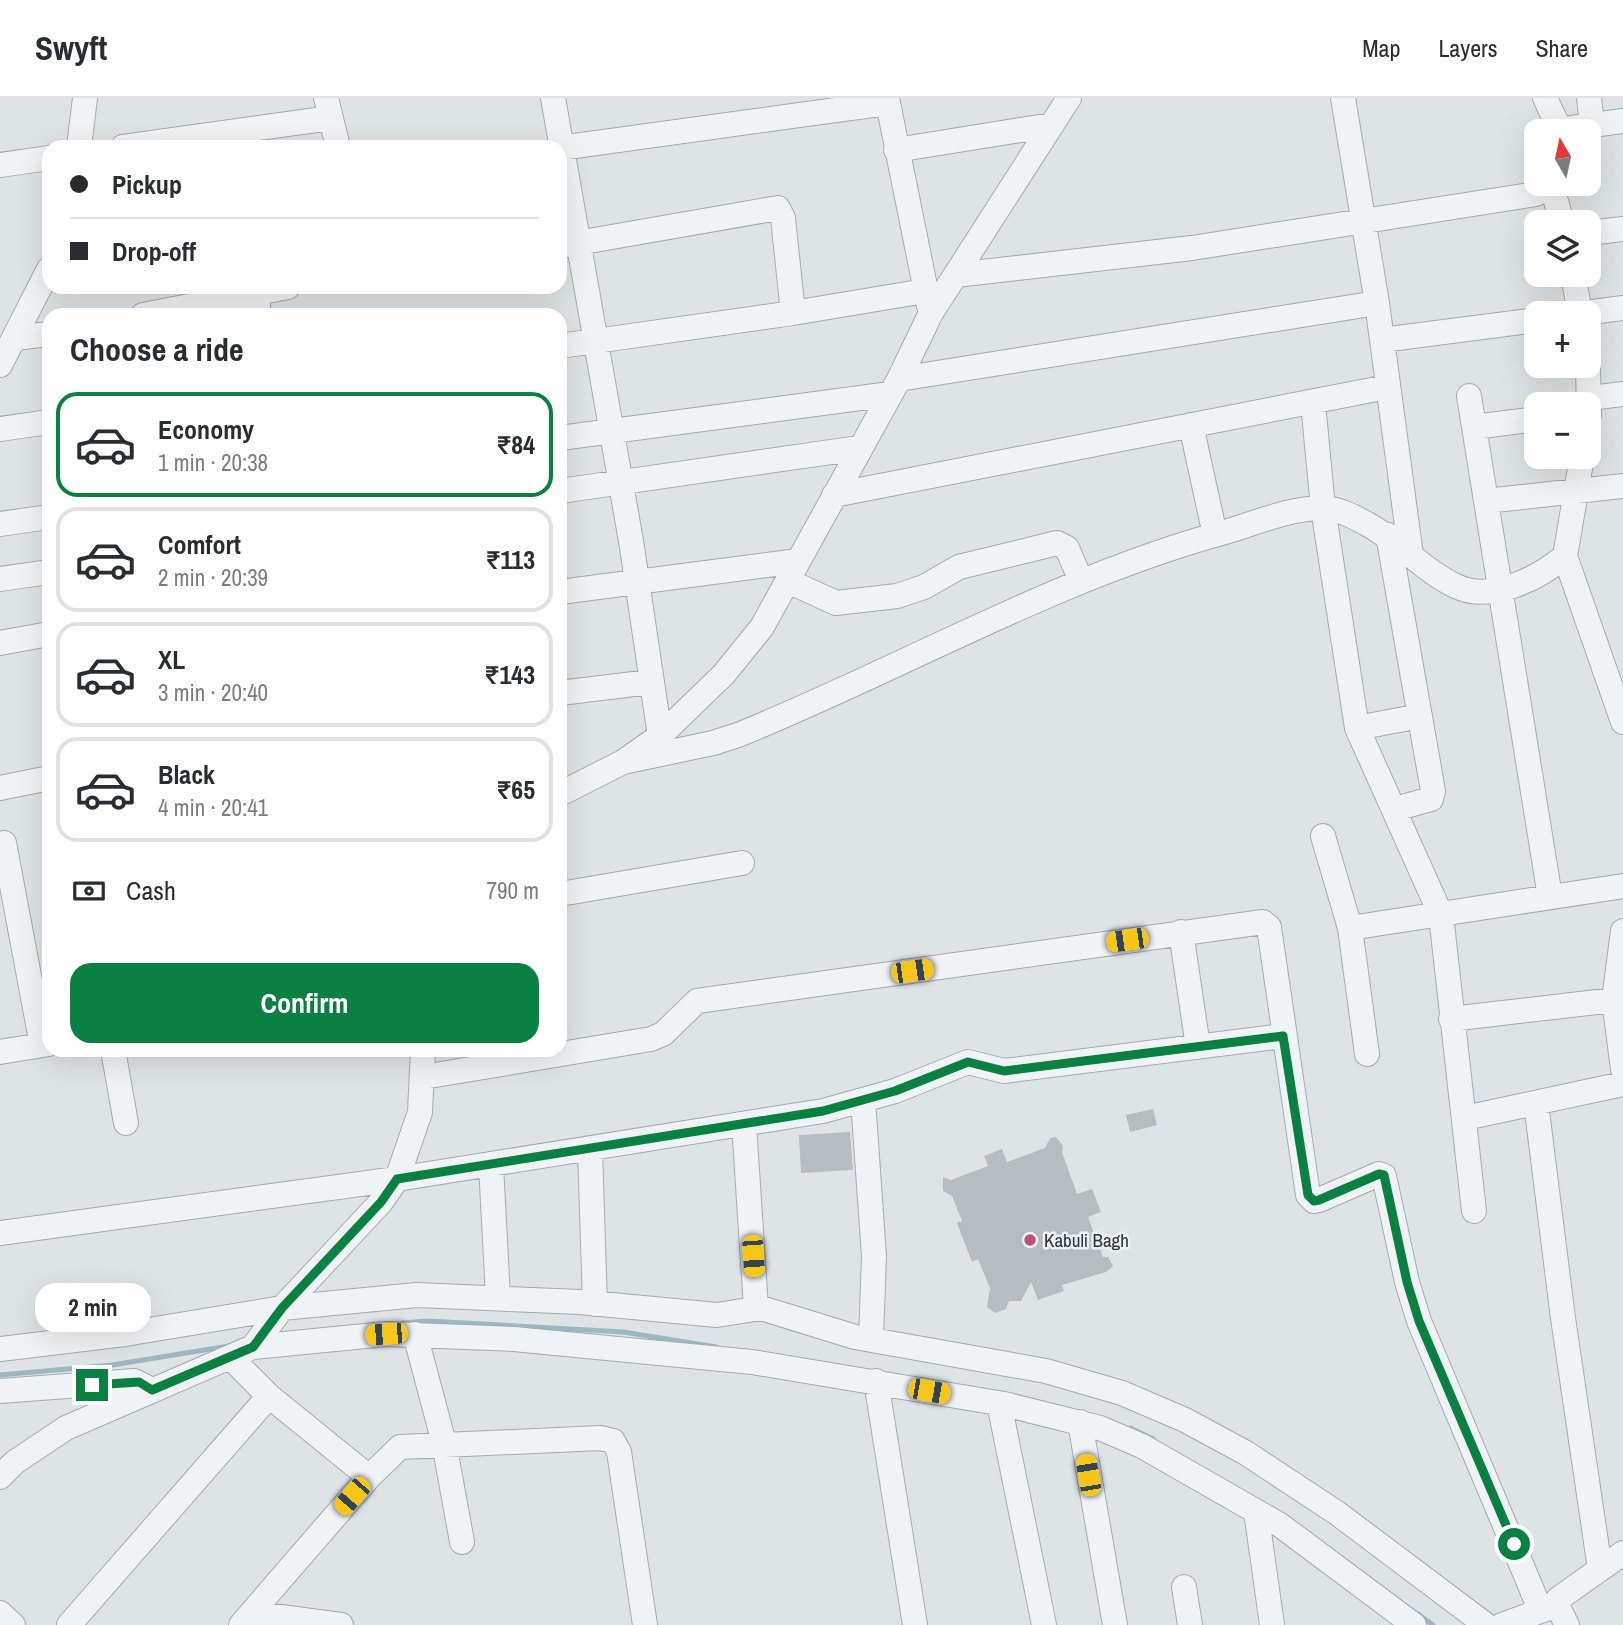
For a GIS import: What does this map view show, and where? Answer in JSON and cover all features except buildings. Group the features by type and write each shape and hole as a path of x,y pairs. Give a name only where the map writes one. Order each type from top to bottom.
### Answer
{"street":[{"path":"80,140 85,98"},
{"path":"553,98 559,140"},
{"path":"567,790 623,762 660,736 724,674 762,627 894,387 928,302 956,275 1069,98"},
{"path":"1343,98 1377,303 1411,555"},
{"path":"1545,98 1551,119"},
{"path":"1589,98 1591,119"},
{"path":"567,147 887,100 928,302"},
{"path":"160,140 329,108 336,140"},
{"path":"1601,123 1623,121"},
{"path":"896,150 1052,125"},
{"path":"0,165 42,159"},
{"path":"956,275 1192,248 1524,196"},
{"path":"569,244 778,208 783,218 793,313"},
{"path":"567,223 569,244 594,340 612,430 660,736"},
{"path":"1601,232 1623,229"},
{"path":"0,365 42,283"},
{"path":"190,308 257,298"},
{"path":"567,345 793,313 928,302"},
{"path":"567,437 894,387 1377,303"},
{"path":"1601,311 1623,309"},
{"path":"1382,340 1524,322"},
{"path":"15,338 42,335"},
{"path":"834,495 1387,387"},
{"path":"1601,405 1623,394"},
{"path":"1469,396 1550,897"},
{"path":"1313,403 1323,508 1357,728 1441,915 1474,1211"},
{"path":"1474,427 1524,421"},
{"path":"0,429 42,423"},
{"path":"1191,425 1215,535"},
{"path":"567,490 620,480 859,448"},
{"path":"1580,469 1565,556 1623,722"},
{"path":"1486,501 1623,486"},
{"path":"623,762 738,735 1141,557 1323,508 1352,516 1388,535 1411,555 1457,587 1475,590 1500,589 1526,581 1565,556"},
{"path":"0,524 42,517"},
{"path":"1388,535 1433,793 1431,799 1395,809"},
{"path":"567,591 637,582 793,571 836,603 897,596 924,587 959,567 1057,543 1067,548 1082,581"},
{"path":"0,579 42,573"},
{"path":"0,643 42,635"},
{"path":"567,692 650,682"},
{"path":"1357,728 1420,716"},
{"path":"0,788 42,779"},
{"path":"1322,836 1350,928 1367,1054"},
{"path":"4,843 42,1026"},
{"path":"567,893 743,863"},
{"path":"1350,928 1623,886"},
{"path":"567,1053 651,1039 663,1034 697,1001 1257,921 1267,925 1308,1195 1314,1201 1319,1200 1379,1174 1384,1175 1407,1282 1419,1321 1555,1613"},
{"path":"1623,931 1614,1000 1623,1069"},
{"path":"1181,932 1198,1047"},
{"path":"1451,1020 1614,1000"},
{"path":"0,1233 397,1179 823,1111 895,1091 968,1062 1004,1071 1283,1036"},
{"path":"0,1052 42,1046"},
{"path":"114,1057 126,1123"},
{"path":"247,1350 381,1202 397,1179 420,1112 423,1057"},
{"path":"423,1077 543,1057"},
{"path":"1465,1118 1623,1084"},
{"path":"863,1100 874,1256 871,1339"},
{"path":"1536,1103 1563,1318 1600,1569"},
{"path":"744,1124 756,1308"},
{"path":"590,1150 596,1304"},
{"path":"491,1165 498,1297"},
{"path":"0,1349 417,1295 498,1297 717,1315 756,1308 871,1339 1046,1371 1122,1393 1185,1420 1246,1453 1337,1513 1486,1625"},
{"path":"415,1334 444,1443 462,1542"},
{"path":"5,1463 66,1428 247,1350 336,1338 415,1334 629,1348 876,1381 999,1403 1080,1422 1142,1446 1280,1525 1414,1625"},
{"path":"247,1350 270,1396 369,1477"},
{"path":"0,1391 134,1381 152,1390"},
{"path":"876,1381 915,1625"},
{"path":"69,1625 270,1396"},
{"path":"999,1403 1044,1625"},
{"path":"1080,1422 1115,1625"},
{"path":"246,1619 369,1477 400,1447 600,1438 613,1441 619,1452 645,1625"},
{"path":"1256,1511 1272,1625"},
{"path":"1555,1613 1558,1599 1623,1553"},
{"path":"1184,1587 1190,1625"},
{"path":"0,1613 13,1625"},
{"path":"1502,1625 1555,1613"},
{"path":"246,1619 341,1625"}],"waterway":[{"path":"402,1323 428,1321 623,1332 716,1347"},
{"path":"0,1375 112,1365 229,1346"},
{"path":"1130,1428 1153,1439"},
{"path":"1418,1614 1433,1625"}],"place":[{"name":"Kabuli Bagh","path":"1030,1240"}],"route":[{"path":"92,1385 134,1381 152,1390 249,1350 282,1308 381,1202 397,1179 823,1111 895,1091 968,1062 1004,1071 1283,1036 1308,1195 1314,1201 1319,1200 1379,1174 1384,1175 1407,1282 1419,1321 1514,1544"}]}
